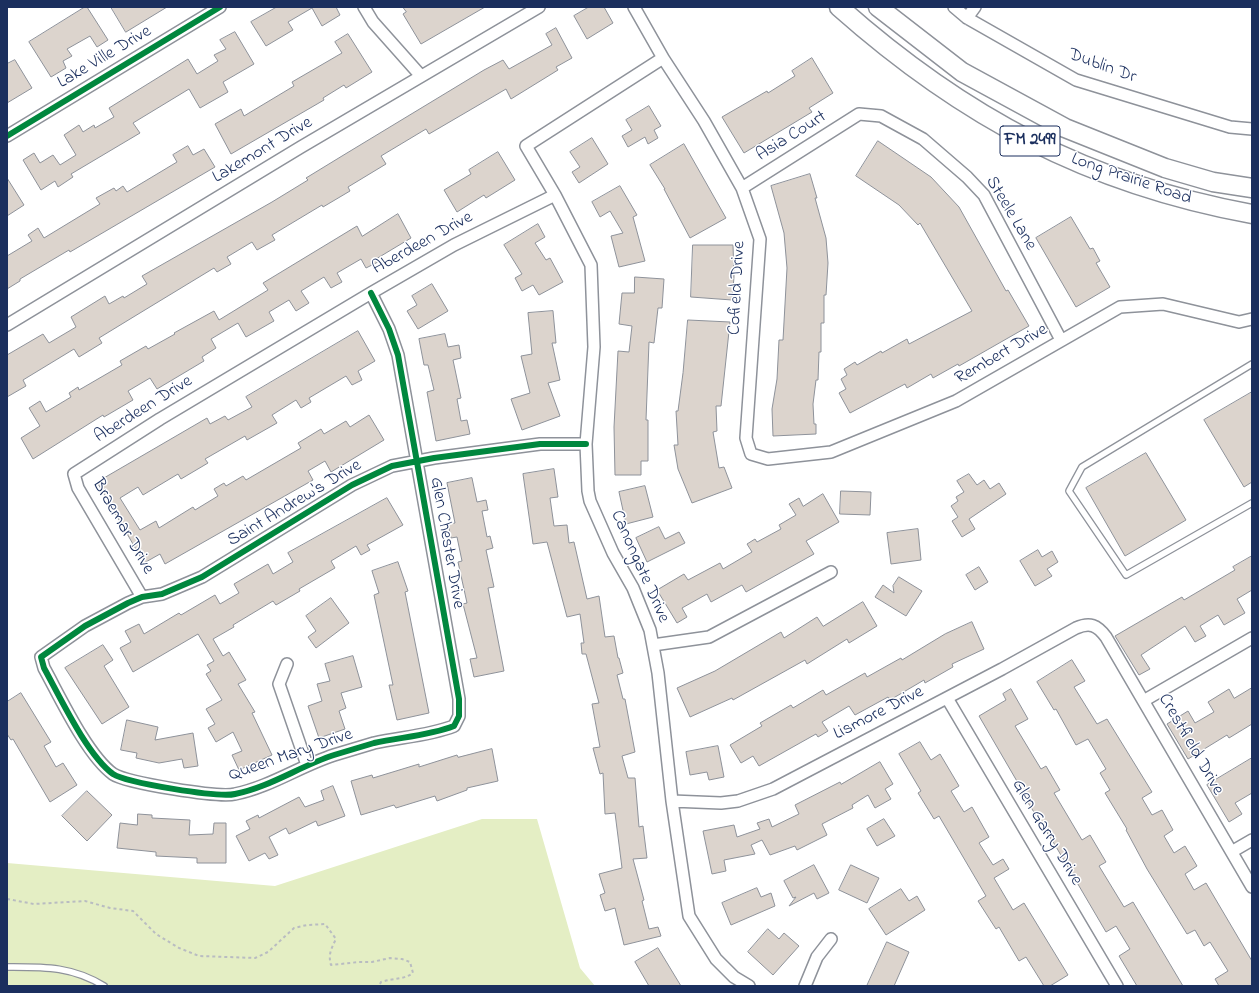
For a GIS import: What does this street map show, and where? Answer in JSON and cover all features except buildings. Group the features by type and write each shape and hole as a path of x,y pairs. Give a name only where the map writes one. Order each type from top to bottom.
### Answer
{"main road":[{"name":"Long Prairie Road","path":"839,7 881,44 918,72 991,119 1041,147 1080,164 1171,196 1252,214"},
{"name":"Long Prairie Road","path":"878,7 962,72 1065,128 1165,168 1213,182 1252,188"}],"street":[{"name":"Lake Ville Drive","path":"7,136 220,7"},
{"path":"364,7 373,22 421,76"},
{"name":"Lakemont Drive","path":"7,325 301,147 539,7"},
{"path":"555,195 526,146 663,58 634,7"},
{"name":"Dublin Dr","path":"954,7 967,18 1076,80 1230,127 1252,128"},
{"path":"967,18 975,7"},
{"name":"Cofield Drive","path":"663,58 704,121 742,188 760,240 746,438 751,454 768,459"},
{"name":"Asia Court","path":"742,188 859,114"},
{"name":"Steele Lane","path":"859,114 881,116 923,139 967,177 984,195 1061,340"},
{"name":"Aberdeen Drive","path":"74,474 160,419 371,293 454,245 555,195"},
{"name":"Canongate Drive","path":"555,195 591,265 594,347 586,444 588,492 590,501 613,553 633,588 650,630 658,673 672,801 689,916 716,959 734,977 749,986"},
{"name":"Glen Chester Drive","path":"371,293 389,329 398,355 459,699 458,716 454,726 425,734"},
{"name":"Rembert Drive","path":"768,459 831,452 956,401 1120,307 1163,304 1239,322 1252,319"},
{"name":"Saint Andrew's Drive","path":"42,657 85,626 142,597 162,594 202,578 352,485 392,466 416,461 540,444 586,444"},
{"name":"Braemar Drive","path":"74,474 78,488 142,597"},
{"path":"653,645 709,637 832,572"},
{"name":"Lismore Drive","path":"672,801 721,803 738,801 773,790 1076,628 1084,624 1093,624"},
{"name":"Crestfield Drive","path":"1093,624 1100,628 1145,700 1233,851 1252,887"},
{"path":"1145,700 1252,638"},
{"name":"Queen Mary Drive","path":"42,657 44,668 92,751 114,774 122,778 144,784 234,794 269,783 307,765 374,743 425,734"},
{"path":"287,664 279,684 307,765"},
{"name":"Glen Garry Drive","path":"947,698 1117,986"},
{"path":"1233,851 1252,840"},
{"path":"805,986 817,957 832,939"}],"lane":[{"path":"1252,364 1082,467 1069,491 1126,575 1252,503"},
{"path":"7,967 59,968 79,973 104,986"}],"path":[{"path":"7,899 34,904 85,901 110,908 133,911 156,934 179,948 199,956 255,958 268,952 294,928 307,924 325,924 336,939 329,958 331,965 372,962 390,958 402,959 410,962 413,973 405,979 391,978 381,982 379,986"}],"green space":[{"path":"482,819 537,819 580,968 595,986 7,986 7,863 275,886"}],"cycle path":[{"path":"7,136 220,7"},
{"path":"371,293 389,329 398,355 459,699 459,716 454,726 424,734 374,743 334,755 248,791 235,794 211,794 173,789 122,778 113,774 103,765 84,740 44,668 41,657 85,626 142,597 162,594 202,577 352,485 392,466 434,458 540,444 586,444"}]}
